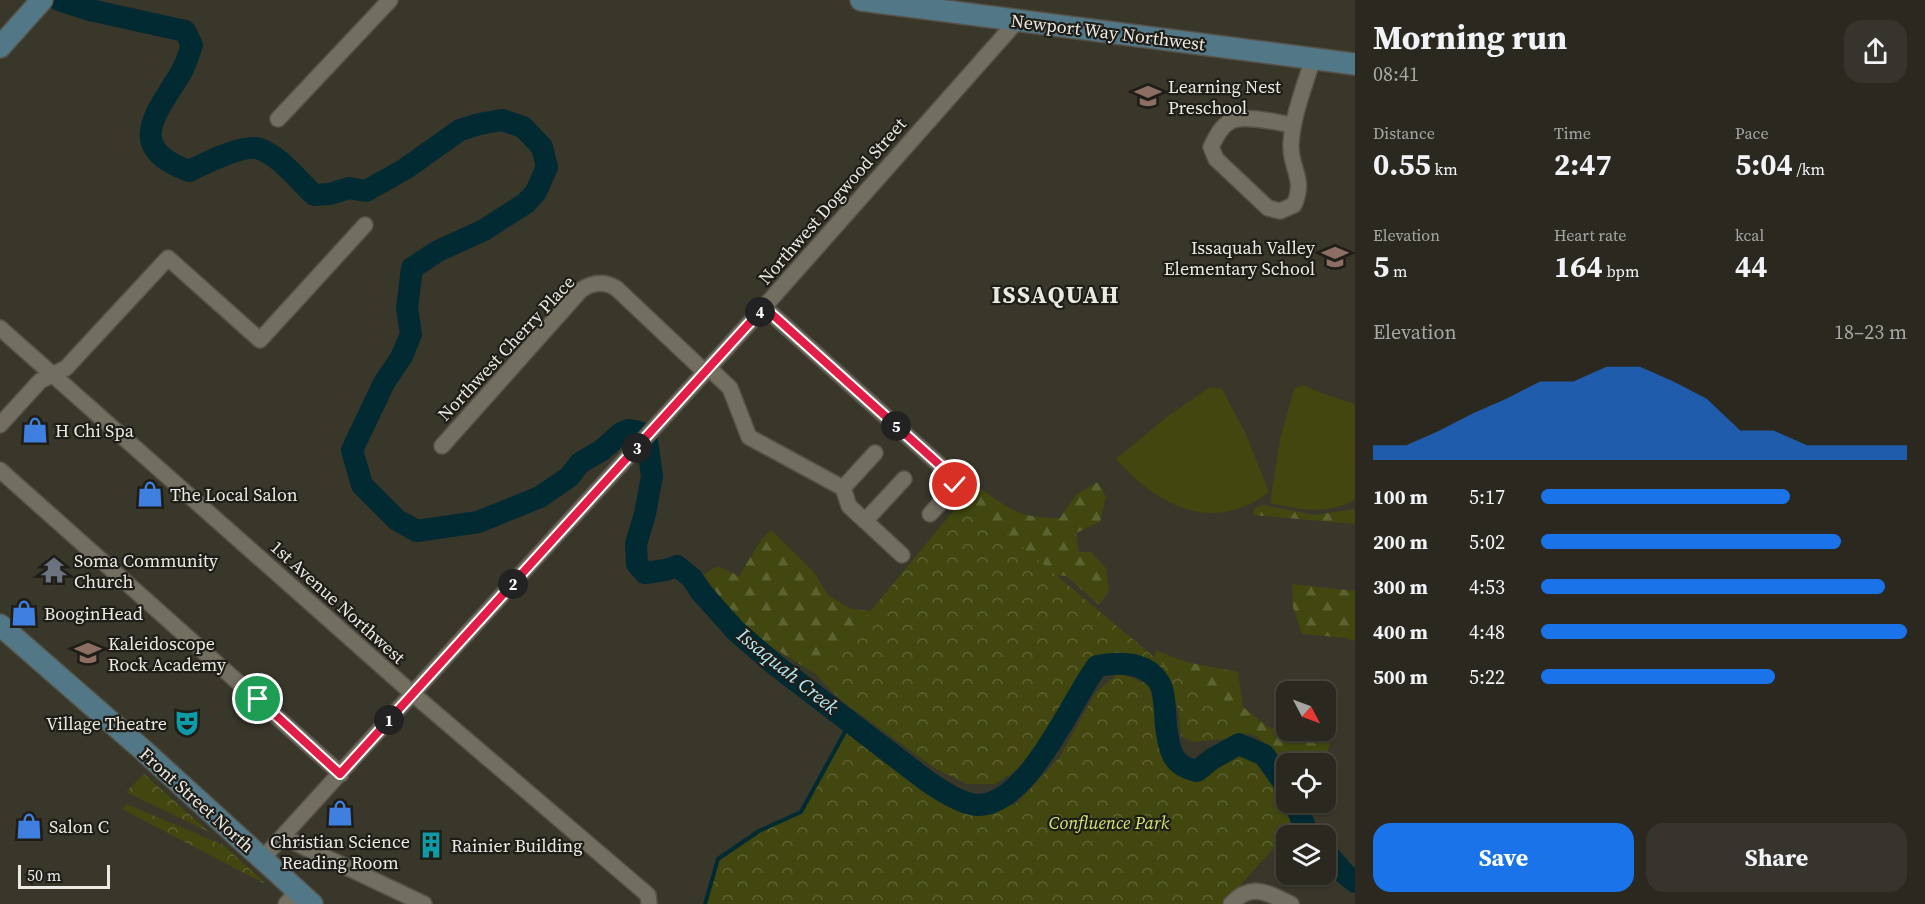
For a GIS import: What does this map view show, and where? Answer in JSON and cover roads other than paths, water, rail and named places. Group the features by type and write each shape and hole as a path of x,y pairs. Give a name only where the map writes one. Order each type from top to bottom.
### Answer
{"street":[{"path":"0,47 42,0"},
{"path":"278,119 390,0"},
{"name":"Newport Way Northwest","path":"861,0 1355,64"},
{"name":"Northwest Dogwood Street","path":"262,859 764,307 1018,20"},
{"path":"1293,125 1255,119 1232,120 1218,131 1211,147 1216,159 1268,208 1280,211 1294,205 1299,193 1297,170 1290,148 1293,125 1313,58"},
{"path":"0,425 40,381 66,368 168,258 260,340 365,225"},
{"name":"Northwest Cherry Place","path":"442,447 581,290 588,285 602,283 616,288 707,370"},
{"path":"764,307 953,477 954,488 930,514"},
{"name":"1st Avenue Northwest","path":"0,328 413,694 648,895 648,904"},
{"path":"707,370 730,388 749,437 843,489 849,506 902,555"},
{"path":"843,489 876,453"},
{"path":"0,470 340,774"},
{"path":"865,520 904,478"},
{"name":"Front Street North","path":"0,625 262,859 298,900"},
{"path":"283,837 424,904"},
{"path":"1232,904 1239,896 1256,890 1291,904"}],"waterway":[{"name":"Issaquah Creek","path":"59,0 90,10 185,31 192,45 182,71 156,115 151,128 151,140 157,151 169,162 189,171 234,151 260,149 282,163 314,195 330,194 349,188 366,191 405,169 460,130 479,124 502,120 523,127 542,147 547,167 536,192 526,203 484,230 438,251 412,268 407,308 411,334 402,356 384,383 352,450 362,485 397,520 417,531 478,522 540,497 569,477 580,463 602,450 621,433 629,430 639,432 647,441 652,476 645,514 636,544 637,564 645,573 677,566 692,578 701,592 736,631 774,664 927,781 951,796 977,805 996,801 1014,789 1031,771 1046,749 1097,666 1114,664 1140,667 1154,676 1160,684 1164,698 1169,746 1181,765 1197,771 1212,759 1239,744 1264,755 1276,772"},
{"path":"705,904 718,859 759,831 801,812 851,721"},
{"name":"Issaquah Creek","path":"1299,813 1304,825"},
{"name":"Issaquah Creek","path":"1336,864 1355,882"}],"place":[{"name":"Learning Nest Preschool","path":"1148,96"},
{"name":"Issaquah Valley Elementary School","path":"1335,257"},
{"name":"H Chi Spa","path":"35,430"},
{"name":"The Local Salon","path":"150,494"},
{"name":"Soma Community Church","path":"54,570"},
{"name":"BooginHead","path":"24,613"},
{"name":"Kaleidoscope Rock Academy","path":"88,653"},
{"name":"Village Theatre","path":"187,723"},
{"name":"Christian Science Reading Room","path":"340,813"},
{"name":"Salon C","path":"29,826"},
{"name":"Rainier Building","path":"431,845"}],"district":[{"name":"ISSAQUAH","path":"1056,294"}],"park label":[{"name":"Confluence Park","path":"1109,822"}]}
